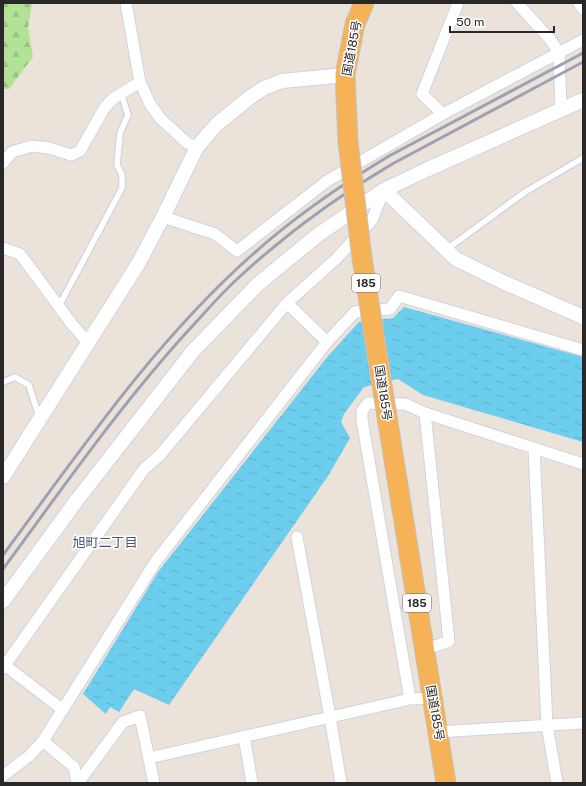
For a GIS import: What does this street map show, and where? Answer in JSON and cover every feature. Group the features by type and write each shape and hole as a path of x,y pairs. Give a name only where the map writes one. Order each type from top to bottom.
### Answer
{"highway":[{"name":"国道185号","path":"364,3 355,24 345,75 348,142 362,258 446,783"}],"street":[{"path":"126,3 140,82 150,104 160,118 187,142 197,147"},
{"path":"443,114 422,94 458,3"},
{"path":"517,3 550,39 560,53 561,110"},
{"path":"579,3 583,9"},
{"path":"163,217 215,234 237,251 327,181 443,114 583,40"},
{"path":"3,477 138,264 197,147 216,125 249,98 264,88 282,81 345,75"},
{"path":"3,163 12,152 32,146 49,148 71,155 80,151 105,107 121,93 140,82"},
{"path":"3,601 77,500 193,352 258,284 320,234 384,190 583,100"},
{"path":"384,190 456,259 503,282 583,317"},
{"path":"63,710 4,667 144,469 160,455 287,303 336,259 372,220 384,190"},
{"path":"3,248 20,254 88,343"},
{"path":"3,776 29,756 43,741 156,561 327,342 355,312 390,310 399,296 583,350"},
{"path":"287,303 327,342"},
{"path":"410,699 362,420 362,411 368,403 405,404 425,413 583,464"},
{"path":"424,650 449,641 425,413"},
{"path":"534,448 547,725 557,783"},
{"path":"297,537 341,783"},
{"path":"148,758 410,699 432,698"},
{"path":"78,783 123,722 140,716 154,783"},
{"path":"438,732 583,723"},
{"path":"244,736 252,783"},
{"path":"43,741 74,767 78,783"}],"lane":[{"path":"59,306 122,188 122,176 117,165 120,133 128,115 121,93"},
{"path":"447,250 525,192 583,158"},
{"path":"3,382 15,377 29,385 40,419"}],"green space":[{"path":"3,3 32,3 28,28 33,57 9,89 3,89"}],"water":[{"path":"404,307 583,357 583,442 423,395 398,379 364,387 344,414 341,422 350,438 328,476 169,705 134,689 119,712 110,707 106,714 83,694 158,572 328,356 359,322 393,318"}],"railway":[{"path":"3,555 90,437 150,361 216,289 268,241 318,202 389,156 583,53"},
{"path":"3,569 137,390 186,333 234,282 253,265 291,233 331,203 372,176 583,62"}],"district":[{"name":"旭町二丁目","path":"105,542"}]}
